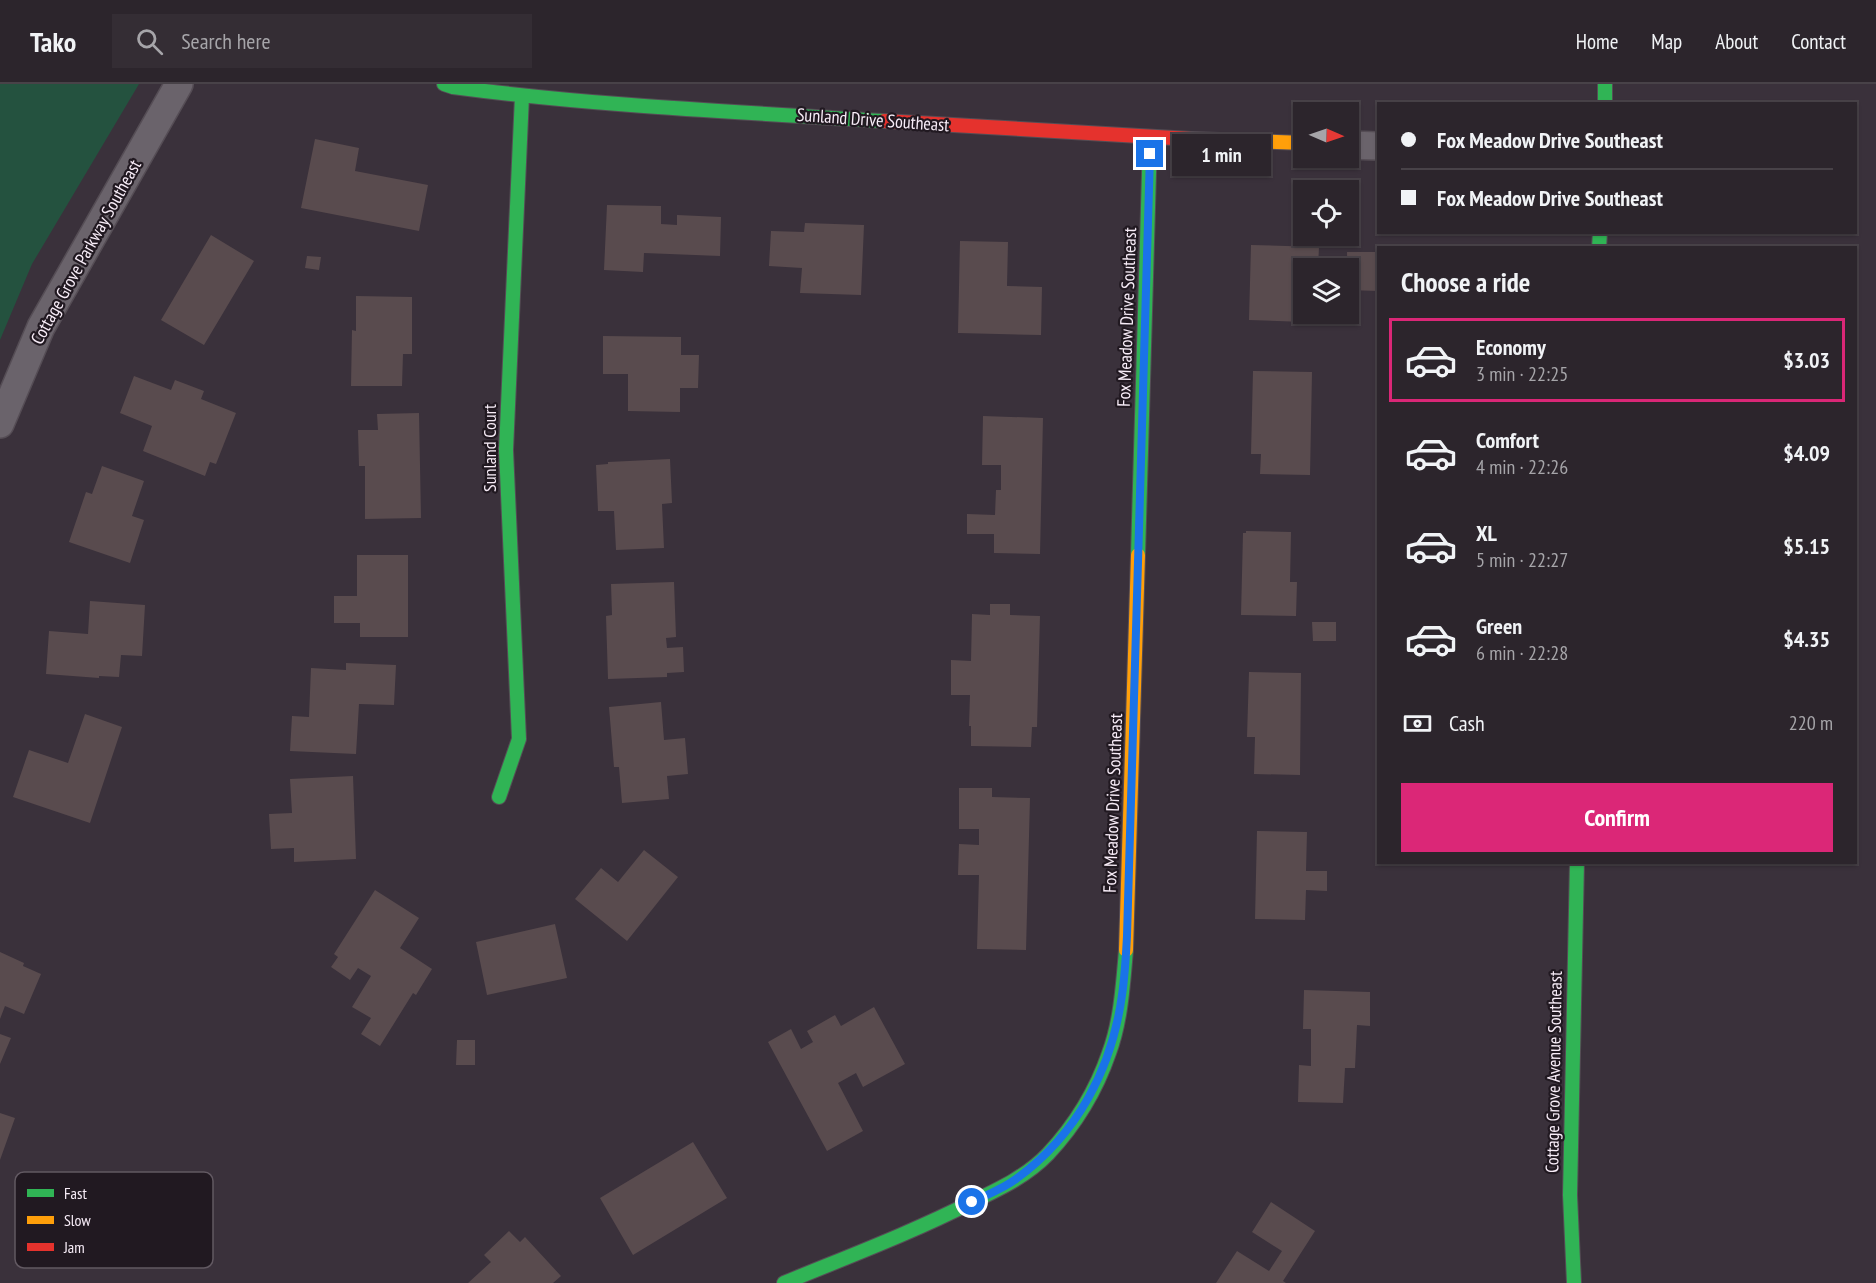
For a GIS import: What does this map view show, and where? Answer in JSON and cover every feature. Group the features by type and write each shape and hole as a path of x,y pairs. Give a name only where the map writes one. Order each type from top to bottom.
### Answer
{"street":[{"name":"Cottage Grove Parkway Southeast","path":"0,424 41,327 179,84"},
{"name":"Sunland Drive Southeast","path":"444,84 522,96 1150,138 1293,143"},
{"path":"1605,84 1605,102"},
{"name":"Sunland Court","path":"499,797 519,739 506,450 522,96"},
{"name":"Fox Meadow Drive Southeast","path":"784,1283 929,1224 1014,1181 1047,1155 1079,1116 1095,1088 1110,1051 1122,996 1127,936 1150,138"},
{"path":"1359,145 1377,146"},
{"name":"Cottage Grove Avenue Southeast","path":"1574,1283 1570,1195 1577,864"}],"green space":[{"path":"0,84 139,84 32,264 0,340"}],"building":[{"path":"315,139 359,148 355,171 428,185 419,231 301,208"},
{"path":"607,205 661,206 661,224 677,225 677,215 721,217 720,256 644,253 643,272 604,270"},
{"path":"805,223 864,225 861,295 800,293 802,268 769,266 771,231 804,232"},
{"path":"211,235 254,261 204,345 161,320"},
{"path":"960,241 1008,242 1007,286 1042,287 1041,335 958,333"},
{"path":"1251,245 1319,247 1318,258 1293,258 1293,322 1249,320"},
{"path":"1347,252 1377,252 1377,291 1359,290 1359,258 1347,258"},
{"path":"307,256 321,257 319,270 305,268"},
{"path":"356,296 412,297 412,354 403,354 402,386 351,386 352,330 356,331"},
{"path":"603,336 681,337 681,355 699,355 698,388 680,388 680,412 628,411 628,374 603,374"},
{"path":"1253,371 1312,372 1310,475 1260,474 1261,454 1251,454"},
{"path":"134,376 171,390 175,380 204,391 201,399 236,413 216,464 210,462 205,476 143,451 152,426 120,413"},
{"path":"419,413 421,518 365,519 365,466 359,466 358,430 378,430 377,414"},
{"path":"983,416 1043,418 1040,554 994,553 994,534 967,534 967,514 995,515 996,490 1001,490 1001,465 982,465"},
{"path":"670,459 672,503 662,504 664,548 616,550 614,511 598,511 596,465 608,464 608,462"},
{"path":"102,466 144,481 132,516 144,520 130,563 69,542 86,492 92,494"},
{"path":"1246,531 1291,532 1290,582 1297,582 1296,616 1241,615 1243,533"},
{"path":"357,555 408,555 408,637 360,637 360,623 334,623 334,596 357,596"},
{"path":"674,582 676,637 666,638 667,648 683,647 684,672 667,673 667,677 608,679 606,616 612,615 611,584"},
{"path":"90,601 145,605 142,656 121,655 119,677 99,676 99,678 46,674 49,631 88,634"},
{"path":"990,604 1010,604 1010,615 1040,616 1037,727 1032,727 1031,747 971,746 970,695 951,695 951,660 971,661 972,614 990,615"},
{"path":"1312,622 1336,622 1336,641 1313,641"},
{"path":"346,663 396,665 394,705 359,704 356,754 290,751 292,716 309,717 311,668 346,670"},
{"path":"1249,672 1301,673 1300,775 1254,774 1255,737 1247,737"},
{"path":"661,702 664,740 685,738 688,774 667,776 669,799 622,803 619,767 614,767 609,707"},
{"path":"85,714 122,727 90,823 13,797 29,750 68,763"},
{"path":"353,776 356,859 294,862 294,848 271,849 269,814 292,813 290,779"},
{"path":"959,788 992,788 992,797 1030,798 1026,950 977,949 979,875 958,875 959,844 979,845 979,829 959,829"},
{"path":"1257,831 1307,832 1306,871 1327,871 1327,891 1306,890 1305,920 1255,919"},
{"path":"644,850 678,877 627,941 575,899 601,868 618,882"},
{"path":"375,890 419,918 400,948 432,969 416,995 413,993 380,1046 361,1034 371,1018 352,1007 371,976 358,968 350,980 331,967 338,957 334,954"},
{"path":"555,924 567,978 487,995 476,942"},
{"path":"0,952 41,974 24,1014 5,1006 0,1019"},
{"path":"1304,990 1370,992 1370,1026 1357,1025 1355,1068 1345,1068 1343,1103 1298,1102 1299,1065 1311,1066 1311,1029 1303,1029"},
{"path":"874,1007 905,1064 863,1087 856,1073 838,1083 863,1131 827,1151 768,1042 791,1029 801,1049 813,1042 807,1031 835,1015 841,1026"},
{"path":"0,1034 11,1038 0,1064"},
{"path":"457,1040 475,1040 475,1065 456,1065"},
{"path":"0,1113 15,1118 0,1160"},
{"path":"693,1142 727,1198 633,1255 600,1198"},
{"path":"1271,1202 1315,1231 1283,1281 1286,1283 1216,1283 1237,1251 1269,1271 1282,1251 1252,1232"},
{"path":"509,1231 520,1242 525,1237 561,1276 553,1283 468,1283 491,1262 484,1255"}],"traffic: fast":[{"path":"444,84 507,94 614,104 884,121"},
{"path":"1605,84 1605,102"},
{"path":"499,797 519,739 506,450 522,96"},
{"path":"1138,555 1150,138"},
{"path":"1599,246 1600,234"},
{"path":"1574,1283 1570,1195 1577,864"},
{"path":"784,1283 949,1213 1012,1181 1040,1162 1068,1131 1084,1107 1104,1067 1119,1015 1126,950"}],"traffic: slow":[{"path":"1191,139 1293,143"},
{"path":"1126,950 1138,555"}],"traffic: jam":[{"path":"884,121 1191,139"}],"route":[{"path":"972,1202 1014,1181 1047,1155 1079,1116 1095,1088 1110,1051 1122,996 1127,936 1150,154"}]}
